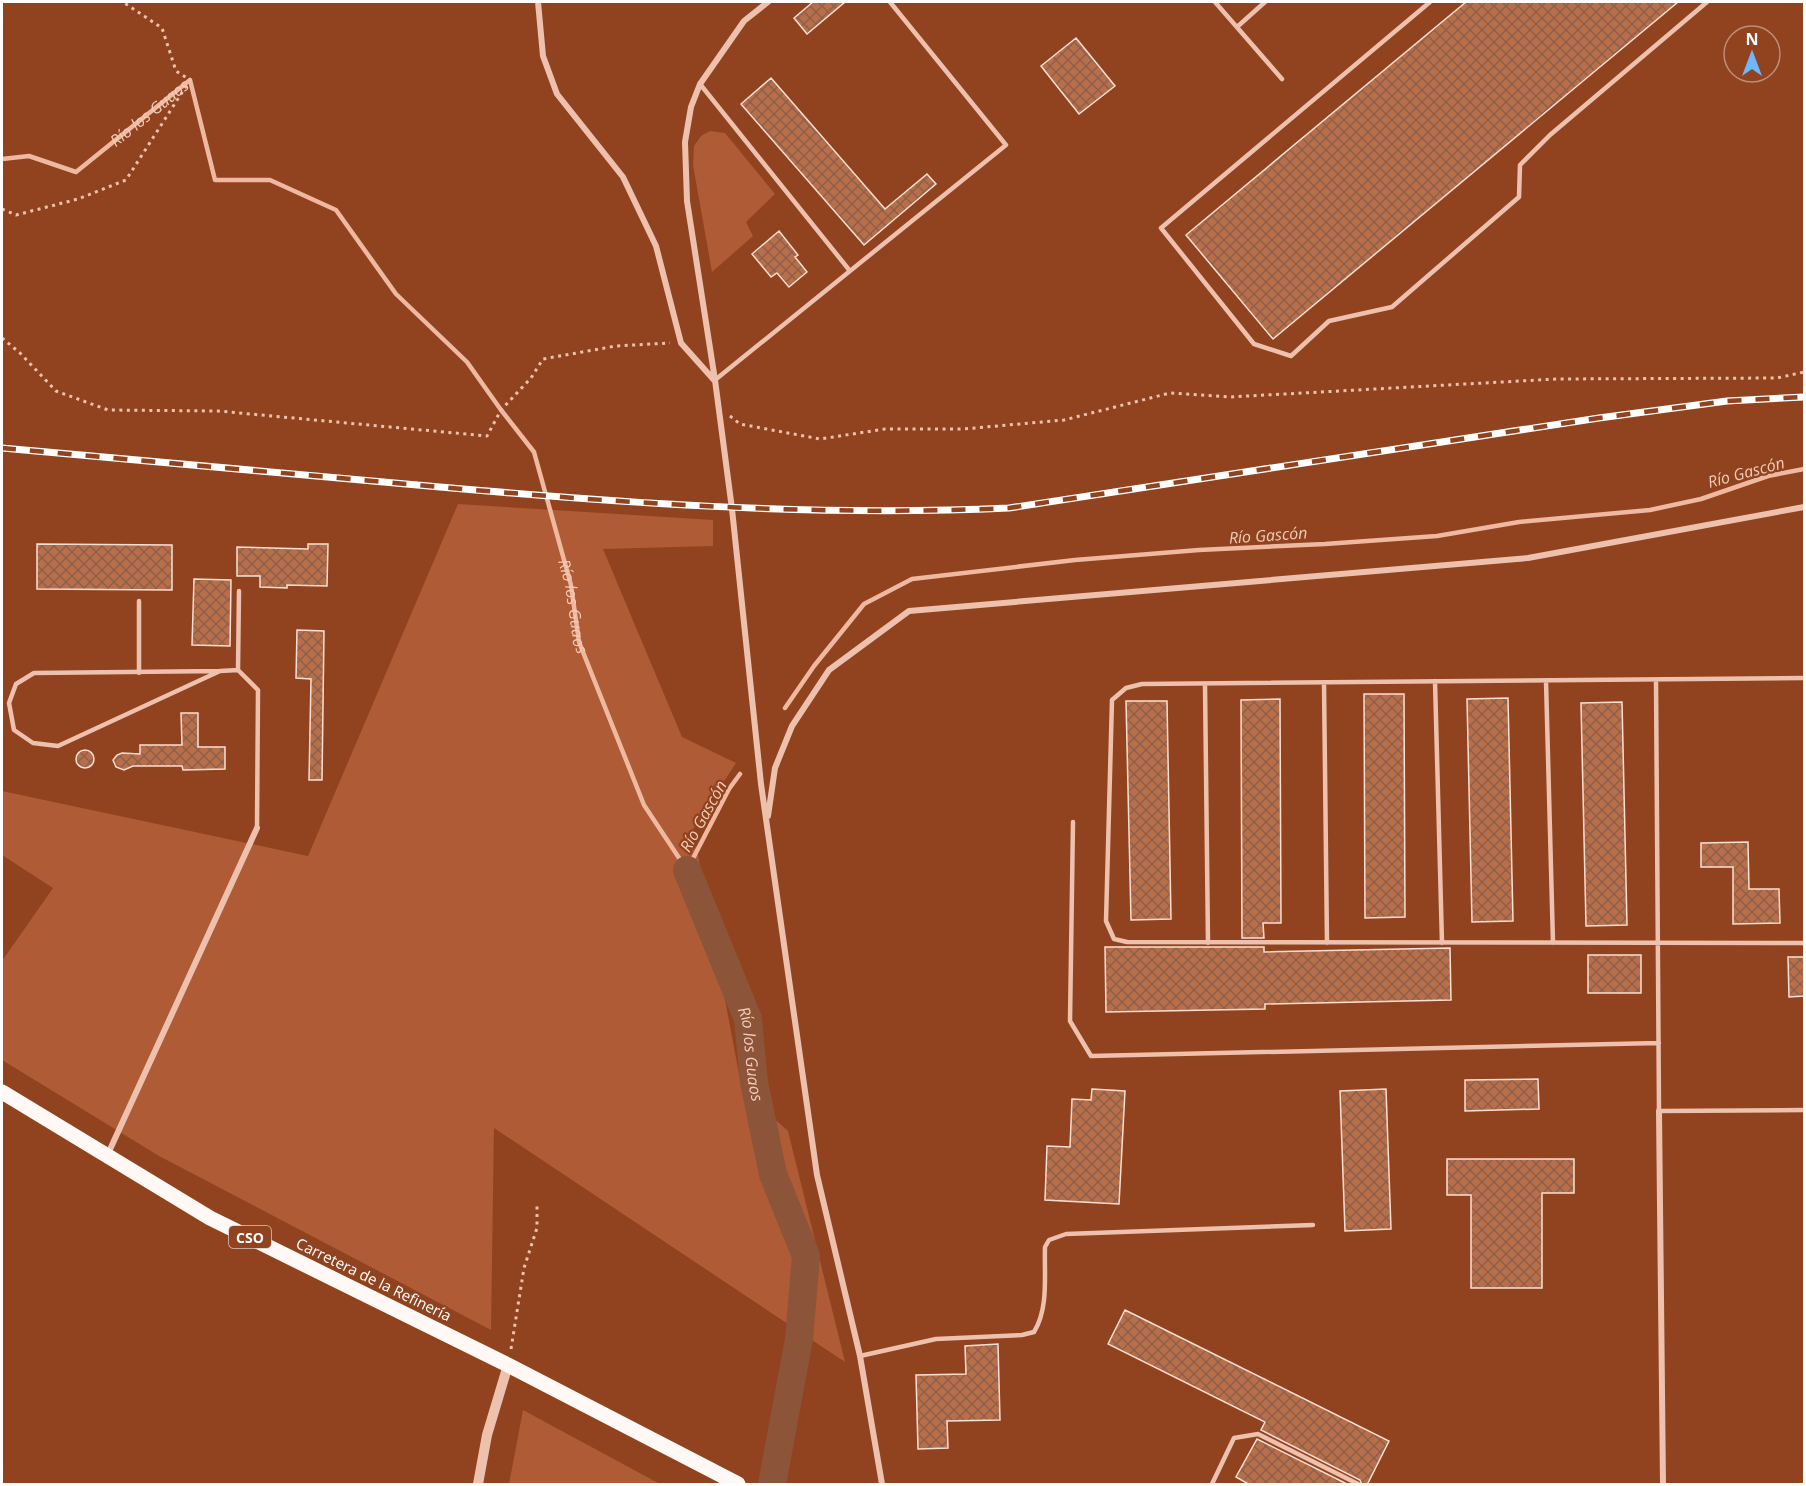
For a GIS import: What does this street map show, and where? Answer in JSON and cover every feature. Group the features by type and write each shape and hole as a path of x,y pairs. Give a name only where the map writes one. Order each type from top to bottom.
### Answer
{"main road":[{"name":"Carretera de la Refinería","path":"2,1092 210,1218 508,1365 738,1485"}],"street":[{"path":"538,2 543,56 557,94 623,177 656,246 681,343 715,380"},
{"path":"768,2 744,21 700,84 691,107 684,142 687,201 715,380 732,509 761,784 817,1175 860,1356 882,1485"},
{"path":"766,822 775,768 792,726 829,670 909,610 1528,558 1804,507"},
{"path":"106,1157 257,828"},
{"path":"1659,1111 1663,1485"},
{"path":"478,1485 487,1435 508,1365"}],"lane":[{"path":"715,380 1006,145 890,2"},
{"path":"1215,2 1282,79"},
{"path":"1237,27 1265,2"},
{"path":"1430,2 1161,228 1254,344 1292,356 1329,321 1392,307 1520,197 1520,165 1550,135 1707,2"},
{"path":"700,84 850,271"},
{"path":"239,591 238,670 258,690 257,828"},
{"path":"140,601 140,673"},
{"path":"220,671 58,746 33,743 14,730 9,703 16,684 34,673 238,670"},
{"path":"1804,678 1142,684 1126,688 1112,700 1106,921 1114,939 1127,942 1804,943"},
{"path":"1656,680 1659,1111 1804,1110"},
{"path":"1435,681 1442,943"},
{"path":"1546,681 1553,943"},
{"path":"1324,682 1327,943"},
{"path":"1205,684 1208,943"},
{"path":"1073,822 1070,1021 1090,1056 1659,1043"},
{"path":"860,1356 936,1339 1022,1335 1034,1332 1040,1323 1044,1296 1045,1247 1049,1240 1066,1234 1313,1224"},
{"path":"1212,1485 1234,1438 1258,1434 1358,1485"}],"path":[{"path":"2,209 16,215 78,199 126,180 190,80 176,71 162,28 123,2"},
{"path":"2,338 20,353 56,392 108,410 218,411 487,436 501,410 531,378 543,359 616,346 681,343"},
{"path":"718,407 740,424 820,439 885,429 963,429 1064,420 1170,393 1230,397 1556,379 1777,378 1804,372"},
{"path":"508,1365 524,1268 537,1228 537,1206"}],"shaded area":[{"path":"710,131 725,133 775,194 746,222 753,236 712,272 693,165 694,146 701,136"},
{"path":"458,504 713,520 713,546 603,549 682,737 736,763 693,829 742,1090 788,1131 845,1362 494,1128 491,1330 159,1156 2,1060 2,961 53,888 2,855 2,791 308,856"},
{"path":"523,1410 660,1484 509,1484"}],"building":[{"path":"813,2 845,2 807,34 794,18"},
{"path":"1466,2 1678,2 1273,339 1186,235"},
{"path":"1076,38 1115,86 1079,114 1041,66"},
{"path":"771,78 885,209 927,174 936,184 864,245 741,104"},
{"path":"779,231 798,255 795,257 807,272 789,287 777,273 771,277 752,254"},
{"path":"37,544 172,545 172,590 37,589"},
{"path":"308,544 328,544 327,586 260,587 260,576 237,576 237,547 308,549"},
{"path":"194,579 231,580 230,646 192,645"},
{"path":"297,630 324,631 322,780 309,780 311,679 296,678"},
{"path":"1364,694 1404,694 1405,917 1365,918"},
{"path":"1508,698 1513,921 1472,922 1467,699"},
{"path":"1280,699 1281,923 1263,923 1264,938 1242,938 1241,700"},
{"path":"1126,701 1167,701 1171,919 1131,920"},
{"path":"1622,702 1627,925 1586,926 1581,703"},
{"path":"181,713 198,713 198,747 225,747 225,769 183,770 182,766 133,766 124,770 116,767 113,760 117,755 140,754 140,745 182,745"},
{"path":"85,750 91,753 94,759 91,765 85,768 79,765 76,759 79,753"},
{"path":"1748,842 1749,889 1779,889 1780,923 1733,924 1733,867 1701,867 1701,843"},
{"path":"1105,947 1264,947 1264,952 1450,948 1451,1000 1265,1004 1265,1009 1106,1012"},
{"path":"1588,955 1641,955 1641,993 1588,993"},
{"path":"1788,957 1804,957 1804,996 1789,997"},
{"path":"1538,1079 1539,1109 1465,1111 1465,1080"},
{"path":"1092,1089 1125,1091 1119,1204 1045,1200 1047,1146 1070,1147 1072,1099 1091,1100"},
{"path":"1386,1089 1391,1229 1345,1231 1340,1091"},
{"path":"1447,1159 1574,1159 1574,1193 1542,1193 1542,1288 1471,1288 1471,1195 1447,1195"},
{"path":"1125,1310 1389,1441 1367,1485 1362,1485 1360,1480 1261,1430 1265,1422 1108,1344"},
{"path":"998,1344 1000,1420 947,1421 948,1448 918,1449 916,1375 966,1374 965,1346"},
{"path":"1257,1439 1349,1485 1250,1485 1236,1477"}],"waterway":[{"name":"Río los Guaos","path":"2,159 29,156 76,172 190,80 215,180 270,180 336,210 396,294 467,362 534,452 571,585 579,642 644,805 687,870 729,789 740,774"},
{"name":"Río Gascón","path":"785,708 814,666 864,604 912,579 1075,560 1437,536 1519,522 1650,510 1701,499 1768,476 1804,469"},
{"name":"Río los Guaos","path":"687,870 748,1019 754,1082 773,1174 806,1256 799,1339 772,1484"}],"railway":[{"path":"2,448 481,491 632,502 858,511 1009,508 1599,418 1727,401 1804,397"}]}
